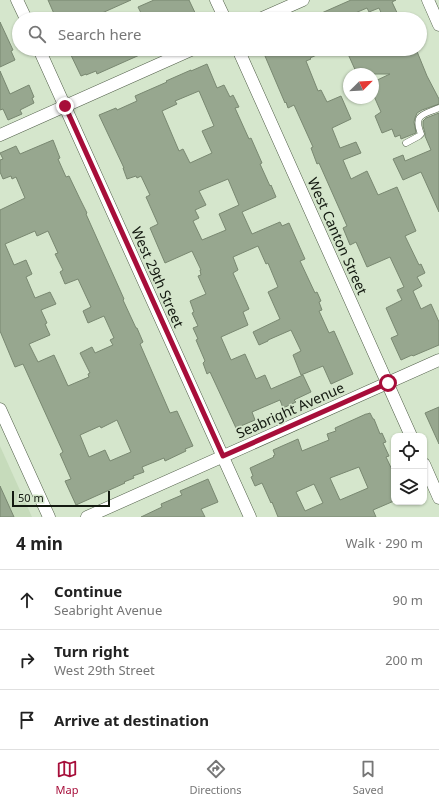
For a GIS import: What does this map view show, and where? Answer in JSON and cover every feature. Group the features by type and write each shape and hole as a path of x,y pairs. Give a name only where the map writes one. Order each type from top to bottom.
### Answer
{"street":[{"path":"17,0 23,12"},
{"path":"216,0 221,12"},
{"path":"276,12 303,0"},
{"path":"428,0 439,24"},
{"name":"West 29th Street","path":"42,56 250,517"},
{"path":"0,135 177,56"},
{"name":"West Canton Street","path":"241,56 410,433"},
{"name":"Seabright Avenue","path":"87,517 439,360"},
{"path":"0,408 49,517"},
{"path":"426,469 439,498"}],"lane":[{"path":"406,143 420,134 417,120 419,116 439,108"}],"shaded area":[{"path":"0,446 32,517 0,517"}],"building":[{"path":"48,0 131,0 104,12 53,12"},
{"path":"154,0 189,0 195,12 140,12 138,7"},
{"path":"351,0 396,0 392,2 397,12 381,12 379,8 369,12 367,8 358,12 324,12"},
{"path":"0,22 12,48 12,56 15,60 0,67"},
{"path":"71,56 137,56 97,74 96,71 81,76"},
{"path":"265,56 314,56 306,61 318,91 321,90 327,102 341,96 343,104 344,104 351,119 332,128 340,148 356,142 361,153 343,160 351,179 367,171 378,195 397,187 416,231 405,236 419,265 421,264 425,273 417,277 422,286 413,291 421,309 431,304 439,322 439,345 401,360 391,338 398,335 386,308 402,300 397,290 404,287 390,257 367,267 356,242 350,245 343,228 347,226 319,163 317,164 311,148 313,147 294,105 288,108 286,102 285,103"},
{"path":"349,56 419,56 439,99 439,104 417,113 414,122 416,133 401,139 400,135 395,137 392,129 382,133 375,116 381,112 377,104 379,104 379,79 390,74 379,74 379,68 354,68"},
{"path":"207,64 217,88 224,85 230,97 233,95 239,107 235,108 249,139 251,138 262,163 260,164 276,197 242,212 252,234 280,222 282,226 289,223 305,259 300,261 315,293 317,292 321,301 319,302 322,310 319,311 329,333 334,331 353,374 331,384 323,366 301,375 293,355 301,351 291,330 259,345 253,332 280,319 268,292 278,287 268,263 266,264 258,246 233,257 238,270 233,273 249,309 243,312 248,325 221,337 231,360 245,354 256,379 265,375 271,389 303,375 311,392 294,400 296,402 283,408 280,400 252,412 255,420 236,428 210,372 207,374 203,363 205,361 196,340 198,339 193,328 198,326 192,313 194,312 190,301 206,294 198,276 201,275 201,270 192,251 165,263 150,228 158,224 146,197 150,195 141,176 127,179 124,168 99,115 116,108 117,110 137,101 135,96","holes":["199,91 214,126 202,131 212,153 190,163 183,149 179,151 162,111 177,104 175,101","228,179 239,205 219,214 226,230 202,240 193,221 199,218 195,210 206,205 199,191"]},
{"path":"0,71 10,94 29,85 34,97 32,98 34,103 20,110 22,114 8,120 3,109 0,110"},
{"path":"439,113 439,212 421,172 403,180 393,159 403,155 405,161 431,150 425,136 423,121 426,118"},
{"path":"53,140 60,158 58,159 66,177 69,176 87,213 86,214 124,299 123,300 143,342 140,344 170,413 177,411 193,446 165,461 164,458 142,467 144,472 133,476 134,478 76,505 65,481 71,479 60,454 63,452 23,364 15,367 0,331 0,210 25,198 16,177 12,179 11,176 3,179 0,172 0,160 3,159 0,153 16,146 20,154","holes":["35,231 37,236 48,231 58,253 55,254 63,270 60,272 65,284 78,279 91,307 83,311 88,323 104,316 114,338 110,340 113,345 95,353 92,347 80,353 90,373 88,374 89,377 68,386 54,355 38,362 29,344 50,335 45,324 47,323 41,310 56,304 50,292 35,298 26,277 32,274 26,260 14,265 5,244","117,420 131,452 110,461 105,450 89,457 80,435 100,426 101,428"]},
{"path":"439,407 439,444 425,413"},
{"path":"370,413 380,434 382,433 386,442 383,443 389,456 386,457 391,468 391,502 373,510 376,517 278,517 262,483 255,486 251,477 253,476 250,468 274,457 273,456 275,455 273,450 298,439 302,451 329,440 327,434 336,431 335,428","holes":["359,467 368,488 340,500 330,478","314,484 323,503 305,511 296,492"]},
{"path":"208,479 218,502 201,509 205,517 141,517 162,507 161,504 182,495 180,491"},
{"path":"0,486 14,517 0,517"}],"route":[{"path":"65,106 223,456 388,383"}]}
